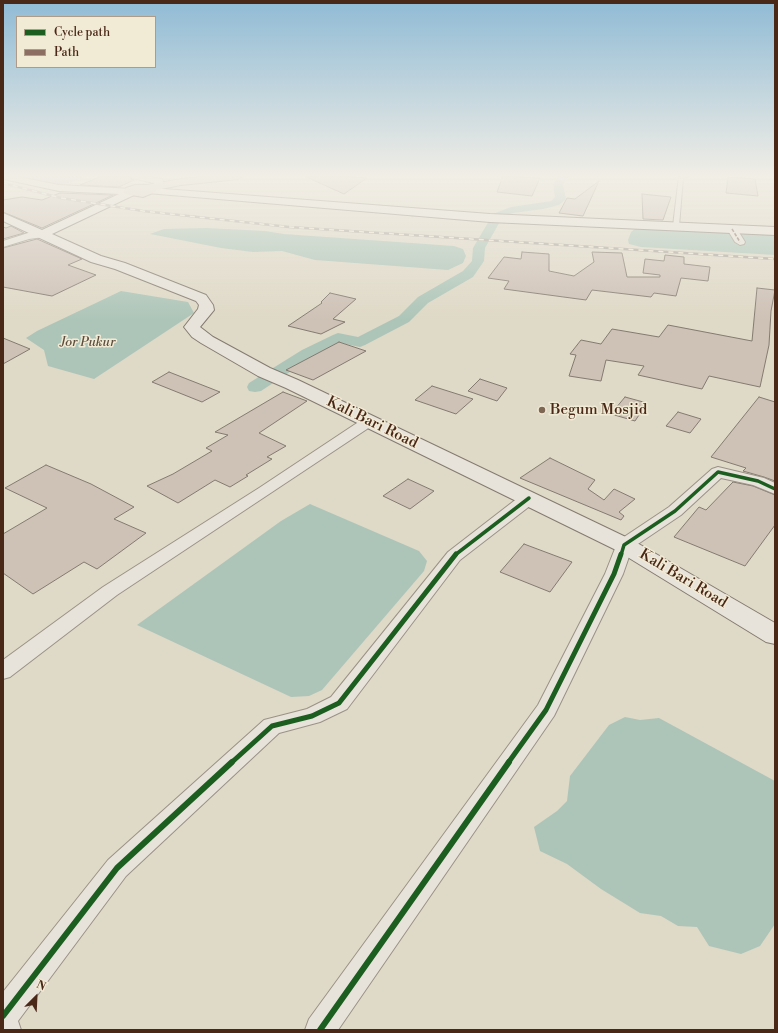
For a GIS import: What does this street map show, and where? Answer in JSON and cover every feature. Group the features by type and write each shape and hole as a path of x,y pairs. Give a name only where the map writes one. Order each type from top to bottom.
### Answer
{"main road":[{"name":"Kali Bari Road","path":"18,224 96,259 120,266 201,298 206,305 206,310 192,327 198,334 264,372 292,384 624,545 775,635"},
{"path":"41,235 63,224"},
{"path":"638,224 775,231"}],"street":[{"path":"732,229 740,242"},
{"path":"3,244 28,236 41,235"},
{"path":"3,671 110,591 266,491 368,422"},
{"path":"320,1030 546,710 614,574 624,545 675,511 718,472 758,481 775,489"},
{"path":"3,1016 117,868 272,726 312,716 339,703 454,556 529,498"}],"water":[{"path":"206,228 265,231 284,234 454,246 463,249 466,256 463,263 448,270 315,260 282,251 253,252 221,248 150,234 164,229"},
{"path":"636,228 775,234 775,255 641,247 629,244 628,240 631,232"},
{"name":"Jor Pukur","path":"121,291 188,302 194,313 94,379 48,366 44,350 26,338 37,331"},
{"path":"310,504 419,551 427,561 424,571 322,690 309,696 291,697 137,625 281,521"},
{"path":"625,717 640,720 659,718 775,781 775,924 760,946 741,954 709,946 697,927 678,926 661,916 640,913 601,889 567,864 540,851 534,827 557,811 567,801 570,776 609,725"}],"building":[{"path":"33,224 50,224 42,228"},
{"path":"11,226 24,233 3,239 3,227 6,228"},
{"path":"37,239 82,259 68,265 96,275 52,296 3,287 3,248"},
{"path":"522,252 549,254 549,271 574,276 594,262 592,252 622,253 627,277 660,277 660,275 643,273 645,259 664,261 665,255 684,257 684,264 710,267 708,281 681,278 676,296 654,293 651,297 592,290 586,300 504,289 509,281 488,278 504,257 521,259"},
{"path":"757,288 775,290 771,311 769,345 760,387 709,376 702,389 638,375 644,366 606,360 601,381 569,376 576,355 570,354 581,340 601,344 612,329 659,337 668,325 752,341"},
{"path":"330,293 356,299 333,319 345,322 321,334 288,326 322,303 321,302"},
{"path":"3,338 30,349 3,364"},
{"path":"339,342 366,351 313,380 286,370"},
{"path":"169,372 220,392 202,402 152,382"},
{"path":"480,379 507,388 497,401 468,391"},
{"path":"432,386 473,399 456,414 415,400"},
{"path":"283,392 307,401 259,433 286,446 267,457 272,459 246,475 248,476 230,487 215,480 178,503 147,486 173,474 212,451 206,448 228,435 215,432"},
{"path":"625,397 647,403 635,421 611,414"},
{"path":"759,397 775,402 775,481 743,471 746,468 711,457"},
{"path":"678,412 701,419 690,433 666,426"},
{"path":"550,458 595,480 588,489 604,500 614,489 635,499 619,512 624,516 621,520 520,478"},
{"path":"46,465 91,484 134,507 114,519 146,533 97,569 84,562 33,594 3,573 3,534 47,508 5,488"},
{"path":"408,479 434,491 410,509 383,496"},
{"path":"733,482 753,486 775,495 775,525 745,566 674,537 699,507 706,510"},
{"path":"524,544 572,562 550,592 500,572"}],"waterway":[{"path":"255,387 308,353 338,338 360,342 404,319 423,300 468,274 478,261 479,248 492,224"}],"railway":[{"path":"264,224 775,259"}],"marked path":[{"path":"732,229 740,242"}],"cycle path":[{"path":"320,1030 546,710 614,574 624,545 675,511 718,472 758,481 775,489"},
{"path":"3,1016 117,868 272,726 312,716 339,703 454,556 529,498"}],"place":[{"name":"Begum Mosjid","path":"542,410"}]}
